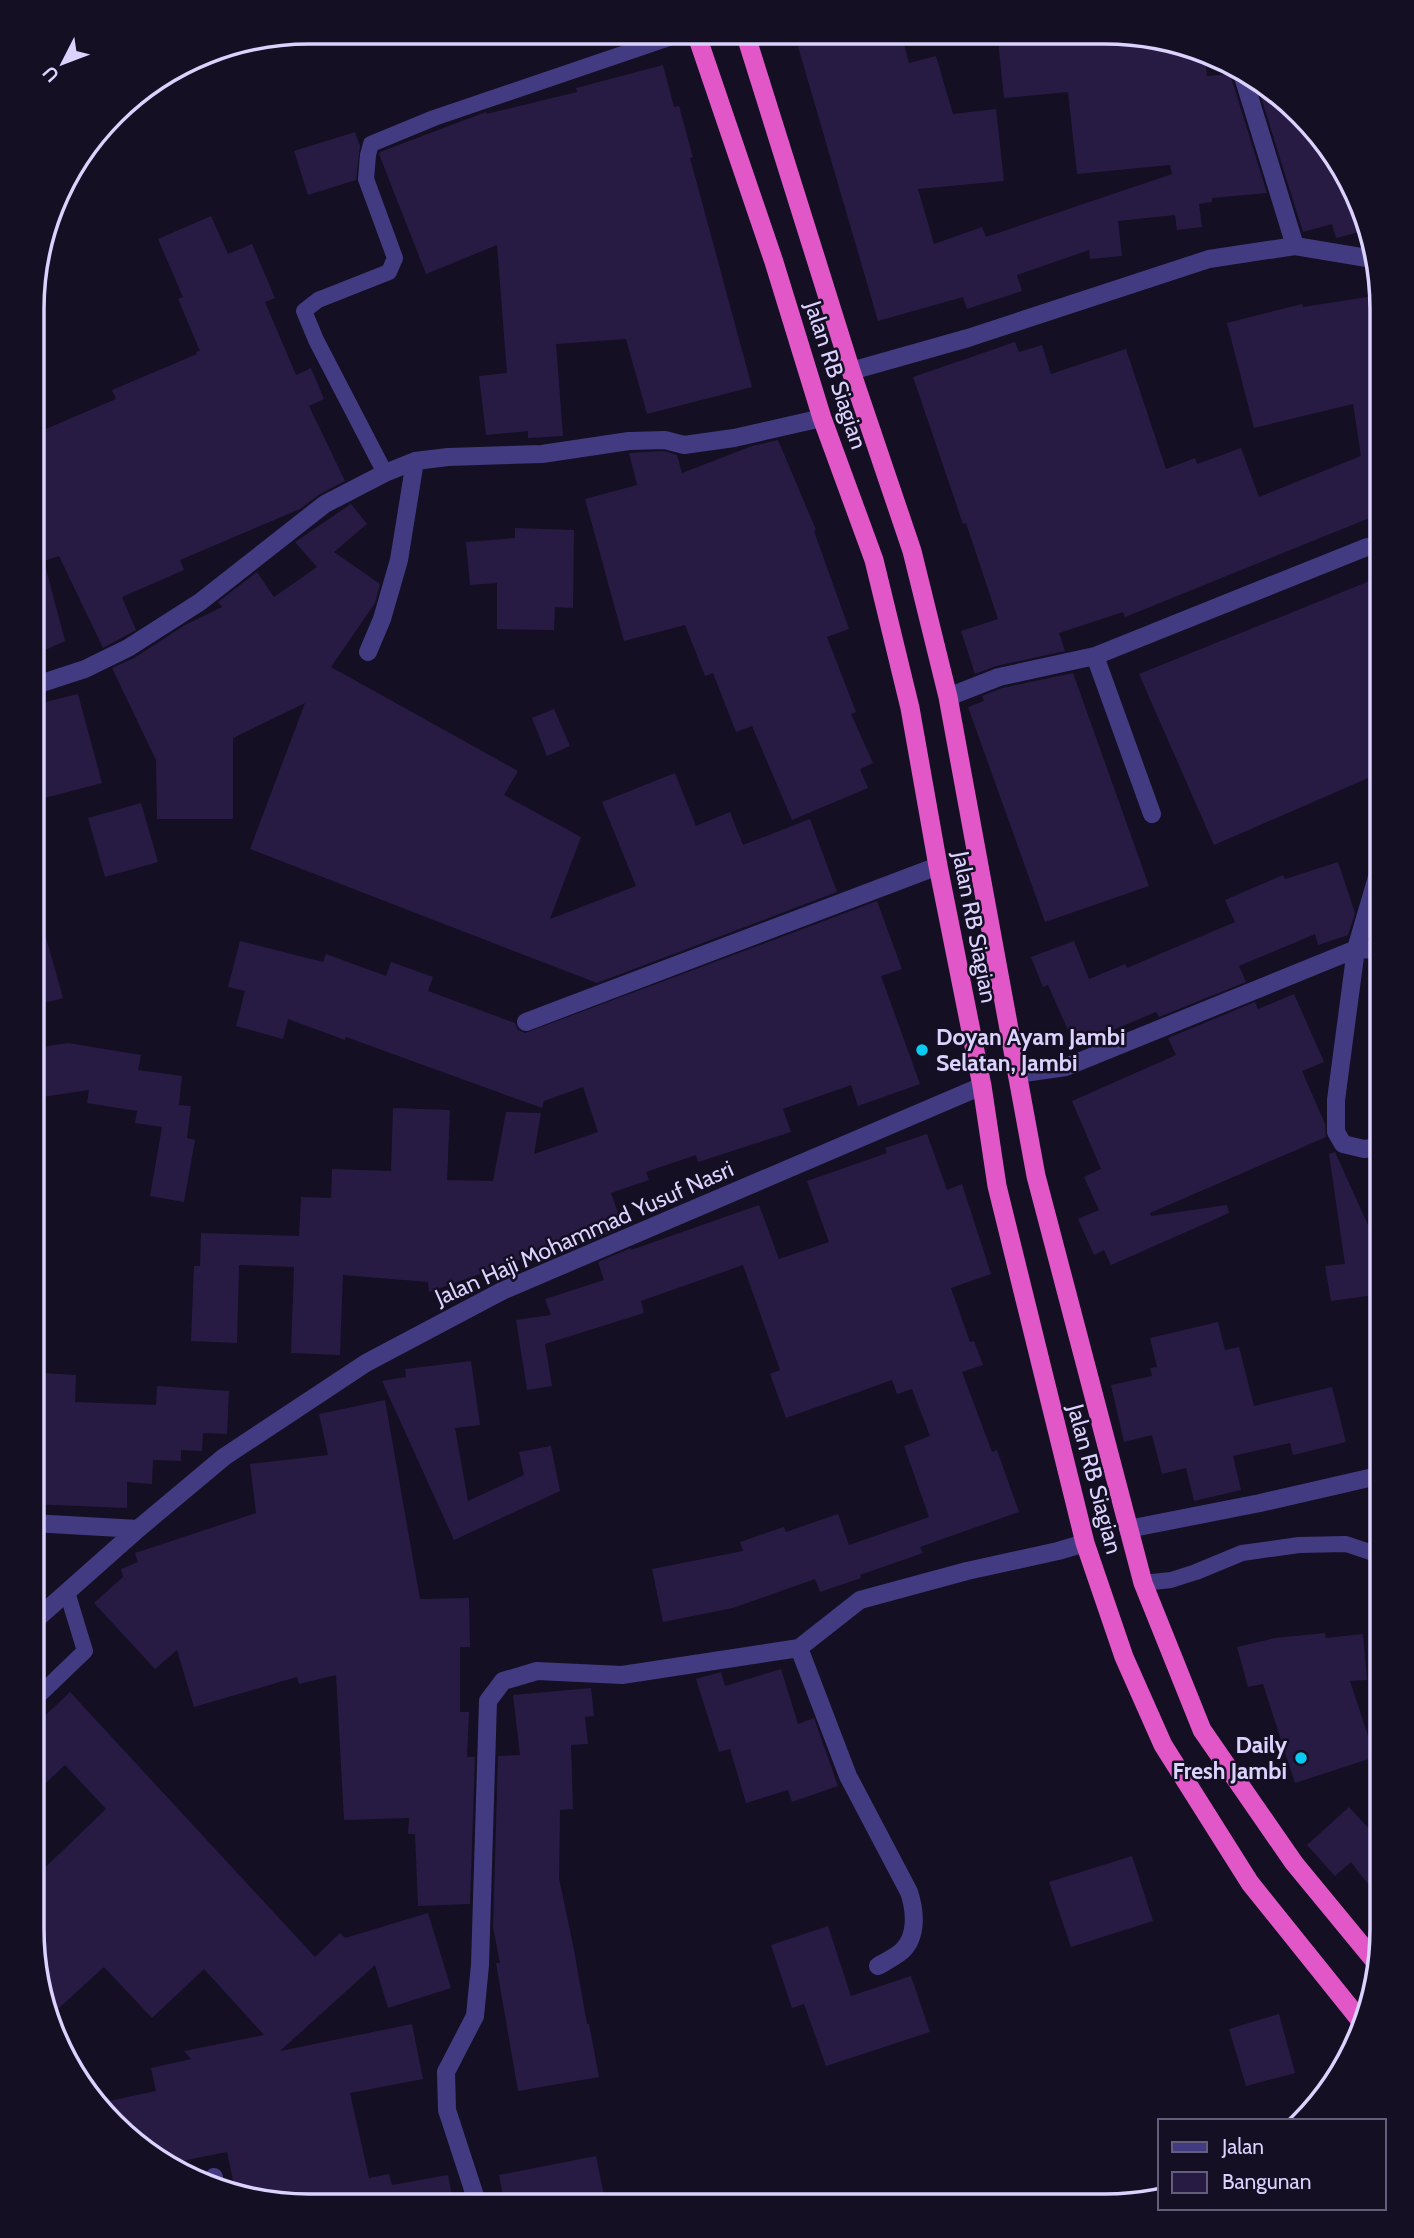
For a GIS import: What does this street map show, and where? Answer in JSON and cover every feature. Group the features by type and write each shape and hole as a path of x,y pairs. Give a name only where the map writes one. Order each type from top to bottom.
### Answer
{"highway":[{"name":"Jalan RB Siagian","path":"700,44 774,262 822,418 874,560 910,708 982,1086 997,1186 1084,1543 1124,1657 1163,1745 1250,1883 1356,2015"},
{"name":"Jalan RB Siagian","path":"748,44 851,371 912,551 948,697 1037,1176 1143,1583 1202,1730 1294,1863 1369,1954"}],"street":[{"path":"1245,84 1295,246"},
{"path":"851,371 968,338 1209,259 1295,246 1365,258"},
{"path":"44,682 85,668 128,648 200,603 326,504 385,473 415,461 448,457 542,454 629,441 665,440 684,445 734,438 822,418"},
{"path":"368,652 382,619 400,560 415,461"},
{"path":"948,697 999,677 1095,656 1367,547"},
{"path":"1095,656 1152,814"},
{"path":"526,1022 938,866"},
{"path":"1370,901 1356,949 1336,1100 1336,1132 1343,1144 1370,1148"},
{"path":"1017,1074 1066,1068 1356,949 1370,950"},
{"name":"Jalan Haji Mohammad Yusuf Nasri","path":"44,1612 138,1529 235,1450 366,1363 502,1291 982,1086"},
{"path":"1128,1528 1260,1503 1370,1478"},
{"path":"44,1524 138,1529"},
{"path":"474,2194 447,2110 446,2072 475,2016 480,1965 488,1701 503,1681 537,1671 622,1675 799,1648 860,1600 1084,1543"},
{"path":"799,1648 848,1776 909,1892 914,1907 914,1927 904,1950 878,1966"}],"lane":[{"path":"385,473 316,340 304,311 318,300 389,272 394,258 366,179 372,144 435,118 652,44"},
{"path":"1143,1583 1171,1580 1242,1553 1299,1545 1346,1544 1370,1552"},
{"path":"44,1690 85,1651 67,1592"}],"building":[{"path":"797,44 904,44 909,63 936,56 953,114 996,109 1004,181 918,189 934,244 982,227 986,237 1172,174 1170,165 1077,174 1068,92 1004,98 998,44 1140,46 1174,53 1206,64 1207,76 1230,75 1267,193 1212,198 1212,202 1199,204 1202,227 1177,230 1175,215 1118,221 1122,256 1090,259 1089,250 1017,275 1022,291 967,309 963,297 878,321"},
{"path":"663,65 674,107 679,106 693,157 690,158 752,387 647,414 626,339 556,344 563,436 528,438 528,431 486,435 479,376 507,373 497,245 426,274 379,154 486,112 577,92 576,88"},
{"path":"1260,94 1293,121 1326,162 1343,192 1359,232 1336,238 1332,224 1303,232"},
{"path":"355,132 360,146 356,180 308,195 294,151"},
{"path":"211,216 228,254 252,244 275,298 265,302 296,375 311,368 324,399 309,406 345,481 320,494 300,509 180,560 184,570 122,597 136,630 103,648 59,556 44,561 44,430 116,399 112,390 200,351 178,299 183,297 158,239"},
{"path":"1370,297 1370,518 1125,617 1123,612 1059,633 1065,651 996,666 975,674 961,631 998,619 913,377 1015,342 1019,352 1042,345 1051,374 1126,349 1166,469 1195,458 1197,464 1241,448 1259,497 1361,456 1353,404 1254,428 1227,323 1302,304 1303,307"},
{"path":"778,440 816,530 814,531 849,629 827,637 856,712 851,714 873,763 860,769 868,788 792,820 752,726 736,732 713,673 705,676 685,625 624,641 585,499 637,485 629,453 664,451 677,455 682,473 752,446"},
{"path":"351,504 367,524 334,552 380,584 375,603 331,667 518,771 504,795 581,837 550,919 636,886 602,802 675,773 696,826 730,812 743,845 810,819 837,892 597,983 250,849 305,703 233,738 233,819 157,819 156,760 112,668 134,658 185,625 222,607 218,602 257,572 274,597 317,567 295,542"},
{"path":"515,528 574,530 573,608 555,607 554,630 497,629 497,583 470,585 466,542 515,538"},
{"path":"44,561 65,641 44,651"},
{"path":"1370,581 1370,777 1214,845 1139,674"},
{"path":"1073,673 1149,886 1045,922 968,707 984,701 982,696 1002,688"},
{"path":"78,694 102,783 44,798 44,702"},
{"path":"554,709 570,746 547,756 532,718"},
{"path":"141,803 158,862 105,877 88,818"},
{"path":"1338,862 1355,913 1348,935 1318,945 1315,934 1239,966 1246,982 1159,1017 1156,1012 1075,1046 1048,985 1043,987 1031,957 1074,941 1089,979 1125,964 1127,968 1235,922 1225,900 1283,875 1285,879"},
{"path":"877,901 902,969 881,976 920,1084 858,1106 851,1085 783,1109 791,1132 698,1162 696,1155 646,1172 649,1180 611,1193 623,1227 591,1241 589,1235 429,1292 428,1282 343,1275 340,1355 291,1353 294,1267 239,1265 237,1343 191,1341 194,1266 200,1266 201,1233 299,1236 301,1197 331,1198 332,1169 391,1171 393,1108 450,1110 447,1180 493,1181 506,1112 541,1113 534,1154 598,1132 583,1087 544,1101 542,1108 346,1037 345,1040 288,1019 283,1039 236,1026 245,991 228,987 240,941 323,962 326,954 386,976 391,962 433,977 428,991 515,1023 518,1030 525,1033"},
{"path":"44,930 63,998 44,1003"},
{"path":"1294,994 1324,1062 1302,1071 1325,1124 1326,1137 1150,1213 1151,1216 1227,1205 1229,1213 1111,1265 1104,1250 1094,1255 1078,1219 1099,1210 1084,1177 1101,1169 1072,1101 1176,1055 1168,1038 1255,1002 1258,1009"},
{"path":"68,1043 141,1055 138,1070 182,1076 179,1105 191,1106 187,1138 195,1140 184,1202 150,1196 162,1127 135,1123 137,1111 87,1103 89,1090 44,1097 44,1047"},
{"path":"927,1134 947,1190 962,1184 991,1274 951,1288 970,1342 974,1341 983,1365 962,1372 992,1452 997,1450 1019,1512 920,1547 923,1553 820,1592 815,1579 733,1608 663,1622 652,1569 743,1551 740,1542 784,1527 786,1532 838,1514 849,1545 929,1517 904,1446 930,1436 912,1389 897,1394 892,1380 786,1418 770,1374 780,1370 743,1265 641,1301 644,1313 545,1344 552,1386 527,1390 516,1320 551,1315 545,1299 604,1280 598,1262 631,1248 759,1205 779,1259 829,1242 807,1181 887,1153 885,1148"},
{"path":"1335,1152 1370,1229 1370,1296 1331,1301 1325,1266 1345,1264 1329,1154"},
{"path":"1218,1322 1225,1350 1239,1347 1254,1406 1332,1387 1346,1442 1293,1455 1290,1443 1233,1456 1241,1490 1194,1501 1186,1468 1162,1474 1152,1435 1124,1442 1111,1385 1152,1376 1150,1368 1157,1367 1150,1338"},
{"path":"471,1361 480,1425 455,1428 468,1501 524,1475 519,1452 551,1446 560,1491 454,1540 382,1381 406,1377 405,1369"},
{"path":"44,1373 76,1375 75,1402 156,1405 157,1386 229,1391 227,1434 203,1433 202,1451 181,1450 181,1461 153,1460 152,1484 127,1482 127,1508 44,1505"},
{"path":"385,1400 420,1599 469,1598 470,1647 460,1647 460,1712 469,1712 467,1757 475,1757 470,1904 418,1906 415,1834 408,1834 409,1818 344,1820 336,1675 299,1684 297,1677 194,1707 177,1650 155,1669 94,1603 123,1577 121,1569 138,1562 135,1553 256,1513 250,1464 328,1455 319,1414"},
{"path":"1325,1633 1326,1638 1363,1634 1367,1680 1350,1681 1370,1742 1370,1759 1295,1783 1263,1684 1248,1687 1237,1647 1275,1638"},
{"path":"781,1669 798,1724 814,1718 838,1786 792,1802 788,1790 746,1803 730,1749 719,1752 696,1679 721,1672 725,1686"},
{"path":"591,1688 594,1716 585,1717 588,1744 571,1745 573,1809 560,1810 559,1878 599,2077 518,2091 496,1963 500,1963 493,1927 498,1756 520,1755 513,1695"},
{"path":"70,1692 315,1957 340,1933 345,1938 428,1913 451,1988 388,2008 375,1965 280,2051 412,2024 423,2079 350,2093 369,2178 389,2174 392,2185 448,2175 452,2194 292,2194 257,2189 234,2183 227,2152 180,2161 121,2117 108,2101 156,2091 151,2068 191,2059 184,2051 264,2035 204,1969 152,2018 104,1967 57,2010 44,1946 44,1868 106,1809 65,1765 44,1785 44,1717"},
{"path":"1349,1807 1370,1830 1370,1887 1351,1862 1335,1876 1307,1845"},
{"path":"1132,1856 1153,1921 1071,1947 1049,1882"},
{"path":"828,1926 851,1996 911,1976 930,2032 826,2066 804,2004 792,2008 771,1945"},
{"path":"1279,2014 1295,2073 1246,2086 1229,2029"},
{"path":"596,2156 604,2194 503,2194 499,2175"}],"place":[{"name":"Doyan Ayam Jambi Selatan, Jambi","path":"922,1050"},
{"name":"Daily Fresh Jambi","path":"1301,1758"}]}
